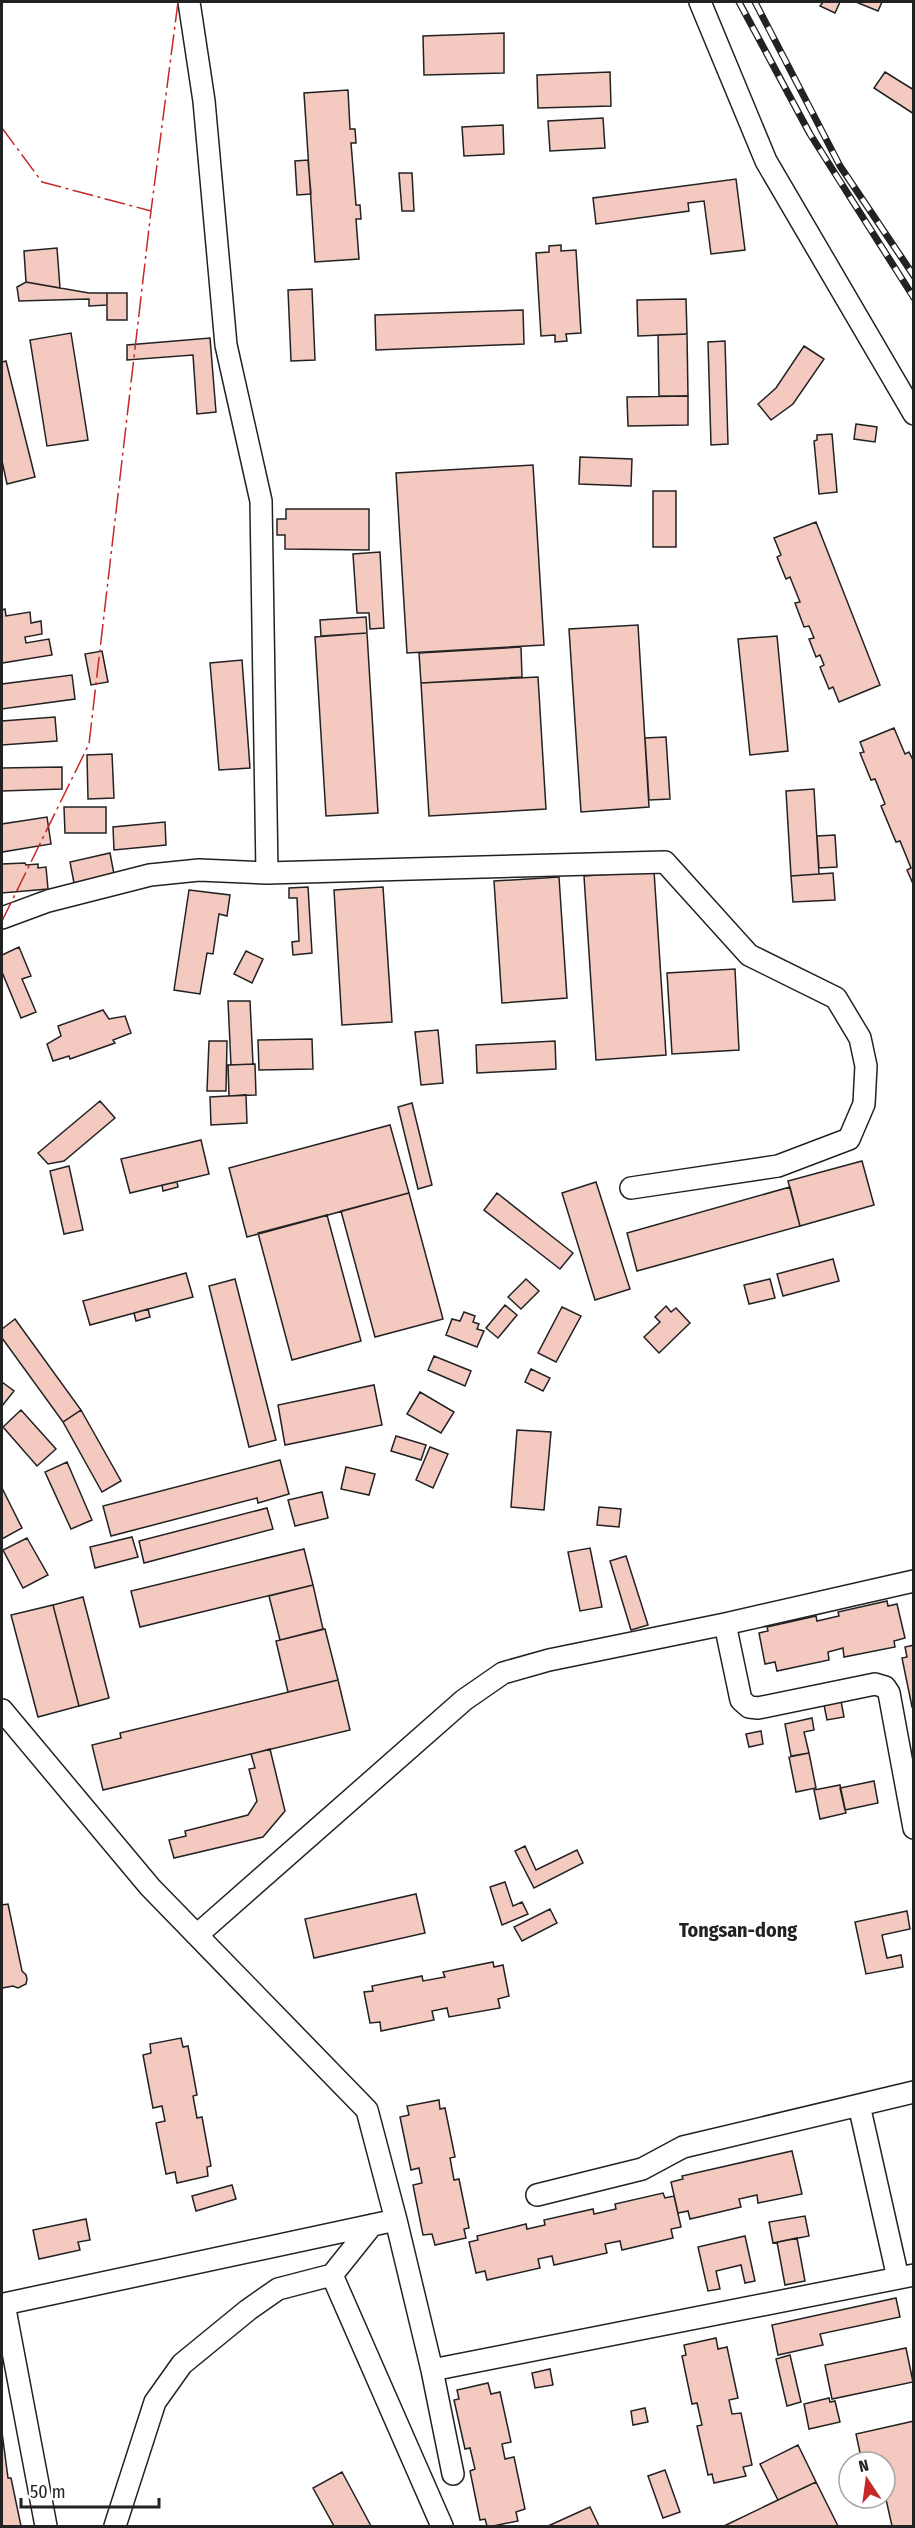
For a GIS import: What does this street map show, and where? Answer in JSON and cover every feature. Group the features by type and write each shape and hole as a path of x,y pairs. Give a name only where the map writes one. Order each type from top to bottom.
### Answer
{"street":[{"path":"189,2 204,101 226,345 261,501 267,873"},
{"path":"700,2 766,161 914,414"},
{"path":"2,918 48,902 150,874 199,870 267,873 665,862 749,955 836,998 860,1038 866,1066 864,1104 849,1139 778,1167 632,1188"},
{"path":"197,1935 464,1700 503,1673 549,1660 725,1624 914,1581"},
{"path":"725,1624 741,1701 749,1707 758,1708 875,1684 885,1687 889,1694 914,1828"},
{"path":"2,1710 150,1887 367,2110 432,2370 453,2474"},
{"path":"537,2195 642,2169 683,2147 914,2092"},
{"path":"432,2370 906,2276 859,2105"},
{"path":"46,2526 3,2296 396,2220"},
{"path":"119,2521 155,2402 182,2364 248,2310 278,2289 332,2275 372,2225"},
{"path":"332,2275 442,2526"}],"building":[{"path":"823,2 840,2 835,13 820,6"},
{"path":"856,2 882,2 878,11"},
{"path":"504,33 504,73 424,75 423,36"},
{"path":"610,72 611,106 538,108 537,75"},
{"path":"885,72 914,90 914,114 874,88"},
{"path":"348,90 350,129 355,129 356,143 351,143 356,205 360,205 361,219 356,219 359,259 315,262 304,93"},
{"path":"603,118 605,148 550,151 548,121"},
{"path":"503,125 504,154 464,156 462,127"},
{"path":"308,160 311,194 297,195 295,161"},
{"path":"399,173 412,173 414,211 402,211"},
{"path":"736,179 745,250 711,254 704,201 688,203 689,211 596,224 593,198"},
{"path":"561,245 561,251 576,250 581,333 566,334 567,341 555,342 555,335 541,336 536,253 549,252 549,246"},
{"path":"57,248 60,288 26,282 24,251"},
{"path":"26,282 89,293 107,293 107,305 89,306 89,299 19,301 17,287"},
{"path":"312,289 315,360 291,361 288,290"},
{"path":"107,293 127,293 127,320 107,320"},
{"path":"686,299 687,334 638,336 637,300"},
{"path":"523,310 524,344 376,350 375,315"},
{"path":"71,333 88,440 47,446 30,340"},
{"path":"687,334 688,396 659,396 658,335"},
{"path":"210,338 216,412 197,414 193,355 127,360 127,345"},
{"path":"725,341 728,444 711,445 708,342"},
{"path":"804,346 824,359 793,404 771,420 758,404 776,388"},
{"path":"6,361 35,477 7,484 2,461 2,362"},
{"path":"688,396 688,425 628,426 627,397"},
{"path":"856,424 877,427 875,442 854,439"},
{"path":"832,434 837,492 819,494 814,441 817,440 817,435"},
{"path":"580,457 632,459 631,486 579,484"},
{"path":"533,465 544,645 407,653 396,473"},
{"path":"653,491 676,491 676,547 653,547"},
{"path":"286,509 369,509 369,550 285,549 285,535 277,535 277,519 286,519"},
{"path":"816,522 880,685 839,702 833,687 829,689 820,667 824,665 820,655 816,657 809,639 814,638 809,626 804,627 795,603 800,602 790,577 786,579 777,557 781,555 774,538"},
{"path":"380,552 384,628 370,629 369,613 357,613 353,554"},
{"path":"5,609 6,616 30,612 31,623 41,621 42,634 25,637 26,643 49,639 52,655 2,663 2,610"},
{"path":"366,617 367,633 321,636 320,620"},
{"path":"638,625 649,807 581,812 569,629"},
{"path":"367,633 378,813 326,816 315,637"},
{"path":"777,636 788,751 750,755 738,639"},
{"path":"521,647 522,677 421,683 419,653"},
{"path":"102,651 108,682 91,685 85,654"},
{"path":"242,660 250,768 219,770 210,663"},
{"path":"72,675 75,699 2,709 2,684"},
{"path":"538,677 546,809 429,816 421,683"},
{"path":"55,717 57,741 2,745 2,721"},
{"path":"894,728 905,754 909,752 914,762 914,886 907,870 911,868 900,841 896,842 881,806 885,804 875,779 871,780 860,753 864,752 860,742"},
{"path":"666,737 670,799 649,800 645,738"},
{"path":"112,754 114,798 88,799 87,755"},
{"path":"62,767 62,789 2,791 2,768"},
{"path":"814,789 819,874 791,876 786,791"},
{"path":"64,807 106,807 106,833 65,833"},
{"path":"47,817 51,844 2,852 2,824"},
{"path":"165,822 166,845 114,850 113,827"},
{"path":"835,835 837,867 819,868 817,836"},
{"path":"110,853 114,874 74,883 70,862"},
{"path":"25,863 26,865 38,864 38,868 46,867 48,889 2,893 2,864"},
{"path":"654,871 666,1055 596,1060 584,876"},
{"path":"833,873 835,900 793,902 791,876"},
{"path":"559,877 567,998 502,1003 494,881"},
{"path":"308,887 312,953 293,955 292,942 299,941 297,898 289,898 289,888"},
{"path":"383,887 392,1022 342,1025 334,890"},
{"path":"189,890 230,895 227,916 219,914 213,954 207,953 200,994 174,990"},
{"path":"19,947 31,976 22,979 36,1012 21,1018 2,972 2,955"},
{"path":"246,951 263,959 252,983 234,974"},
{"path":"735,969 739,1050 672,1054 667,973"},
{"path":"228,1001 250,1001 253,1064 231,1065"},
{"path":"103,1010 109,1019 125,1016 131,1033 113,1040 115,1043 70,1059 69,1056 53,1061 47,1044 61,1036 58,1026"},
{"path":"438,1030 443,1083 421,1085 415,1032"},
{"path":"312,1039 313,1069 259,1070 258,1040"},
{"path":"209,1041 227,1041 226,1091 207,1091"},
{"path":"555,1041 556,1069 477,1073 476,1045"},
{"path":"255,1064 256,1095 229,1096 228,1065"},
{"path":"246,1095 247,1123 211,1125 210,1097"},
{"path":"100,1101 115,1118 64,1161 48,1164 38,1153"},
{"path":"412,1103 432,1185 418,1189 398,1107"},
{"path":"390,1125 409,1193 247,1237 229,1168"},
{"path":"201,1140 209,1174 130,1193 121,1159"},
{"path":"862,1161 874,1205 800,1226 788,1181"},
{"path":"69,1166 83,1230 64,1234 50,1171"},
{"path":"177,1182 178,1187 163,1191 162,1185"},
{"path":"596,1182 630,1289 595,1300 562,1193"},
{"path":"790,1187 800,1226 637,1271 627,1233"},
{"path":"409,1193 443,1319 375,1337 341,1211"},
{"path":"497,1193 573,1253 560,1269 484,1210"},
{"path":"327,1215 361,1341 292,1360 258,1233"},
{"path":"833,1259 839,1281 783,1296 777,1274"},
{"path":"186,1273 193,1297 90,1325 83,1301"},
{"path":"235,1279 276,1440 249,1447 209,1286"},
{"path":"526,1279 539,1291 521,1309 508,1297"},
{"path":"770,1279 775,1298 749,1304 744,1285"},
{"path":"505,1305 517,1315 498,1338 486,1328"},
{"path":"666,1306 671,1312 676,1308 690,1323 659,1353 644,1337 660,1322 655,1317"},
{"path":"562,1307 581,1316 556,1362 538,1353"},
{"path":"148,1309 150,1317 136,1321 134,1313"},
{"path":"464,1312 475,1316 473,1322 479,1324 477,1329 484,1331 477,1347 446,1335 452,1319 460,1321"},
{"path":"15,1319 81,1410 63,1422 2,1338 2,1329"},
{"path":"434,1356 471,1371 465,1386 428,1370"},
{"path":"531,1369 550,1378 543,1391 525,1382"},
{"path":"2,1382 14,1391 2,1406"},
{"path":"374,1385 382,1425 285,1445 278,1405"},
{"path":"420,1392 454,1412 441,1433 407,1414"},
{"path":"21,1410 56,1449 37,1466 3,1427"},
{"path":"81,1410 121,1481 102,1492 63,1422"},
{"path":"517,1430 551,1432 544,1510 511,1507"},
{"path":"396,1436 426,1445 421,1460 391,1451"},
{"path":"430,1447 448,1454 433,1488 416,1480"},
{"path":"280,1460 289,1494 258,1503 257,1498 111,1536 103,1506"},
{"path":"67,1462 92,1520 71,1529 45,1472"},
{"path":"346,1467 375,1474 369,1495 341,1489"},
{"path":"2,1488 22,1528 2,1539"},
{"path":"322,1492 328,1518 295,1526 288,1500"},
{"path":"599,1507 621,1509 619,1527 597,1525"},
{"path":"267,1508 273,1529 144,1563 139,1541"},
{"path":"132,1537 138,1557 95,1568 90,1547"},
{"path":"27,1538 48,1575 23,1588 3,1550"},
{"path":"590,1548 602,1607 580,1611 568,1552"},
{"path":"304,1549 313,1585 140,1627 131,1591"},
{"path":"626,1556 648,1625 631,1630 610,1561"},
{"path":"313,1585 323,1629 280,1640 269,1596"},
{"path":"83,1597 109,1698 79,1706 53,1605"},
{"path":"887,1601 888,1606 897,1604 905,1638 894,1641 895,1647 844,1657 843,1648 828,1652 829,1660 777,1671 775,1662 765,1664 759,1633 768,1631 767,1627 816,1616 817,1621 839,1616 838,1612"},
{"path":"53,1605 79,1706 38,1717 11,1615"},
{"path":"325,1629 338,1680 288,1692 276,1641"},
{"path":"914,1645 914,1706 912,1707 902,1658 907,1657 905,1647"},
{"path":"338,1680 350,1730 103,1790 92,1745 121,1738 120,1733"},
{"path":"841,1701 844,1717 827,1720 824,1705"},
{"path":"812,1718 814,1730 804,1732 809,1753 791,1756 785,1724"},
{"path":"761,1731 763,1744 749,1747 746,1734"},
{"path":"270,1749 285,1811 263,1837 174,1858 169,1840 186,1836 185,1831 248,1815 257,1801 249,1769 255,1768 251,1754"},
{"path":"809,1753 816,1788 796,1792 789,1757"},
{"path":"874,1781 878,1803 845,1810 840,1788"},
{"path":"840,1785 846,1813 820,1819 814,1790"},
{"path":"525,1846 536,1870 577,1850 583,1863 534,1888 515,1851"},
{"path":"505,1882 513,1906 522,1902 528,1914 502,1925 490,1887"},
{"path":"416,1894 425,1933 314,1958 305,1919"},
{"path":"8,1904 22,1971 27,1979 26,1984 18,1988 13,1986 2,1988 2,1905"},
{"path":"550,1909 557,1923 522,1941 514,1927"},
{"path":"907,1911 910,1929 882,1935 887,1958 901,1955 903,1967 866,1974 855,1922"},
{"path":"493,1962 494,1967 503,1965 509,1996 498,1999 500,2008 449,2017 447,2008 432,2011 434,2020 381,2031 380,2022 370,2023 364,1992 373,1991 372,1986 422,1976 423,1981 445,1977 443,1972"},
{"path":"181,2038 183,2047 188,2046 197,2095 193,2096 197,2118 202,2117 211,2166 207,2167 208,2176 177,2183 175,2172 166,2174 156,2123 165,2121 162,2106 153,2108 143,2055 151,2053 150,2044"},
{"path":"439,2100 440,2109 445,2108 455,2157 450,2158 454,2180 459,2179 469,2228 464,2229 466,2238 435,2245 432,2234 423,2235 413,2185 422,2183 419,2168 411,2170 400,2117 409,2115 407,2106"},
{"path":"792,2151 802,2194 758,2203 757,2195 739,2199 741,2207 690,2219 688,2211 678,2213 671,2182 683,2179 682,2176"},
{"path":"232,2185 236,2199 196,2211 192,2196"},
{"path":"663,2193 665,2198 674,2196 681,2227 671,2229 673,2238 622,2250 620,2241 605,2244 607,2253 554,2265 552,2256 538,2259 540,2268 487,2280 485,2271 476,2273 469,2242 478,2240 477,2236 526,2224 527,2229 545,2225 544,2220 593,2209 594,2214 616,2209 615,2204"},
{"path":"805,2216 809,2236 773,2243 769,2222"},
{"path":"86,2219 90,2240 78,2242 80,2250 39,2259 33,2230"},
{"path":"745,2236 755,2281 745,2283 741,2265 716,2271 720,2289 708,2291 698,2247"},
{"path":"797,2238 805,2281 785,2285 777,2242"},
{"path":"896,2298 900,2317 820,2334 823,2345 778,2355 772,2325"},
{"path":"716,2338 718,2349 727,2347 738,2398 729,2400 732,2414 741,2413 752,2465 743,2467 746,2476 714,2483 712,2474 708,2475 697,2426 702,2425 697,2403 692,2404 682,2356 686,2355 684,2345"},
{"path":"906,2348 913,2382 832,2399 825,2365"},
{"path":"790,2355 801,2402 787,2406 776,2359"},
{"path":"550,2369 553,2385 535,2388 532,2373"},
{"path":"488,2383 491,2394 500,2392 511,2442 502,2444 505,2459 514,2457 525,2509 516,2512 518,2521 493,2526 487,2526 485,2519 480,2520 470,2471 475,2469 470,2448 465,2449 454,2400 459,2399 457,2390"},
{"path":"829,2398 830,2402 835,2401 840,2422 809,2429 804,2404"},
{"path":"645,2408 648,2422 633,2425 631,2411"},
{"path":"914,2421 914,2526 892,2526 888,2510 897,2510 897,2450 859,2450 856,2434"},
{"path":"2,2432 8,2478 11,2478 21,2526 2,2526"},
{"path":"798,2445 816,2482 778,2500 760,2464"},
{"path":"665,2470 680,2512 663,2518 648,2476"},
{"path":"342,2472 371,2526 334,2526 313,2488"},
{"path":"816,2482 838,2526 724,2526 778,2500"},
{"path":"590,2507 599,2526 548,2526"}],"railway":[{"path":"739,2 810,134 914,298"},
{"path":"755,2 840,166 914,276"}],"power":[{"path":"2,921 89,744 151,211 178,2"},
{"path":"2,128 42,182 151,211"}],"district":[{"name":"Tongsan-dong","path":"738,1930"}]}
